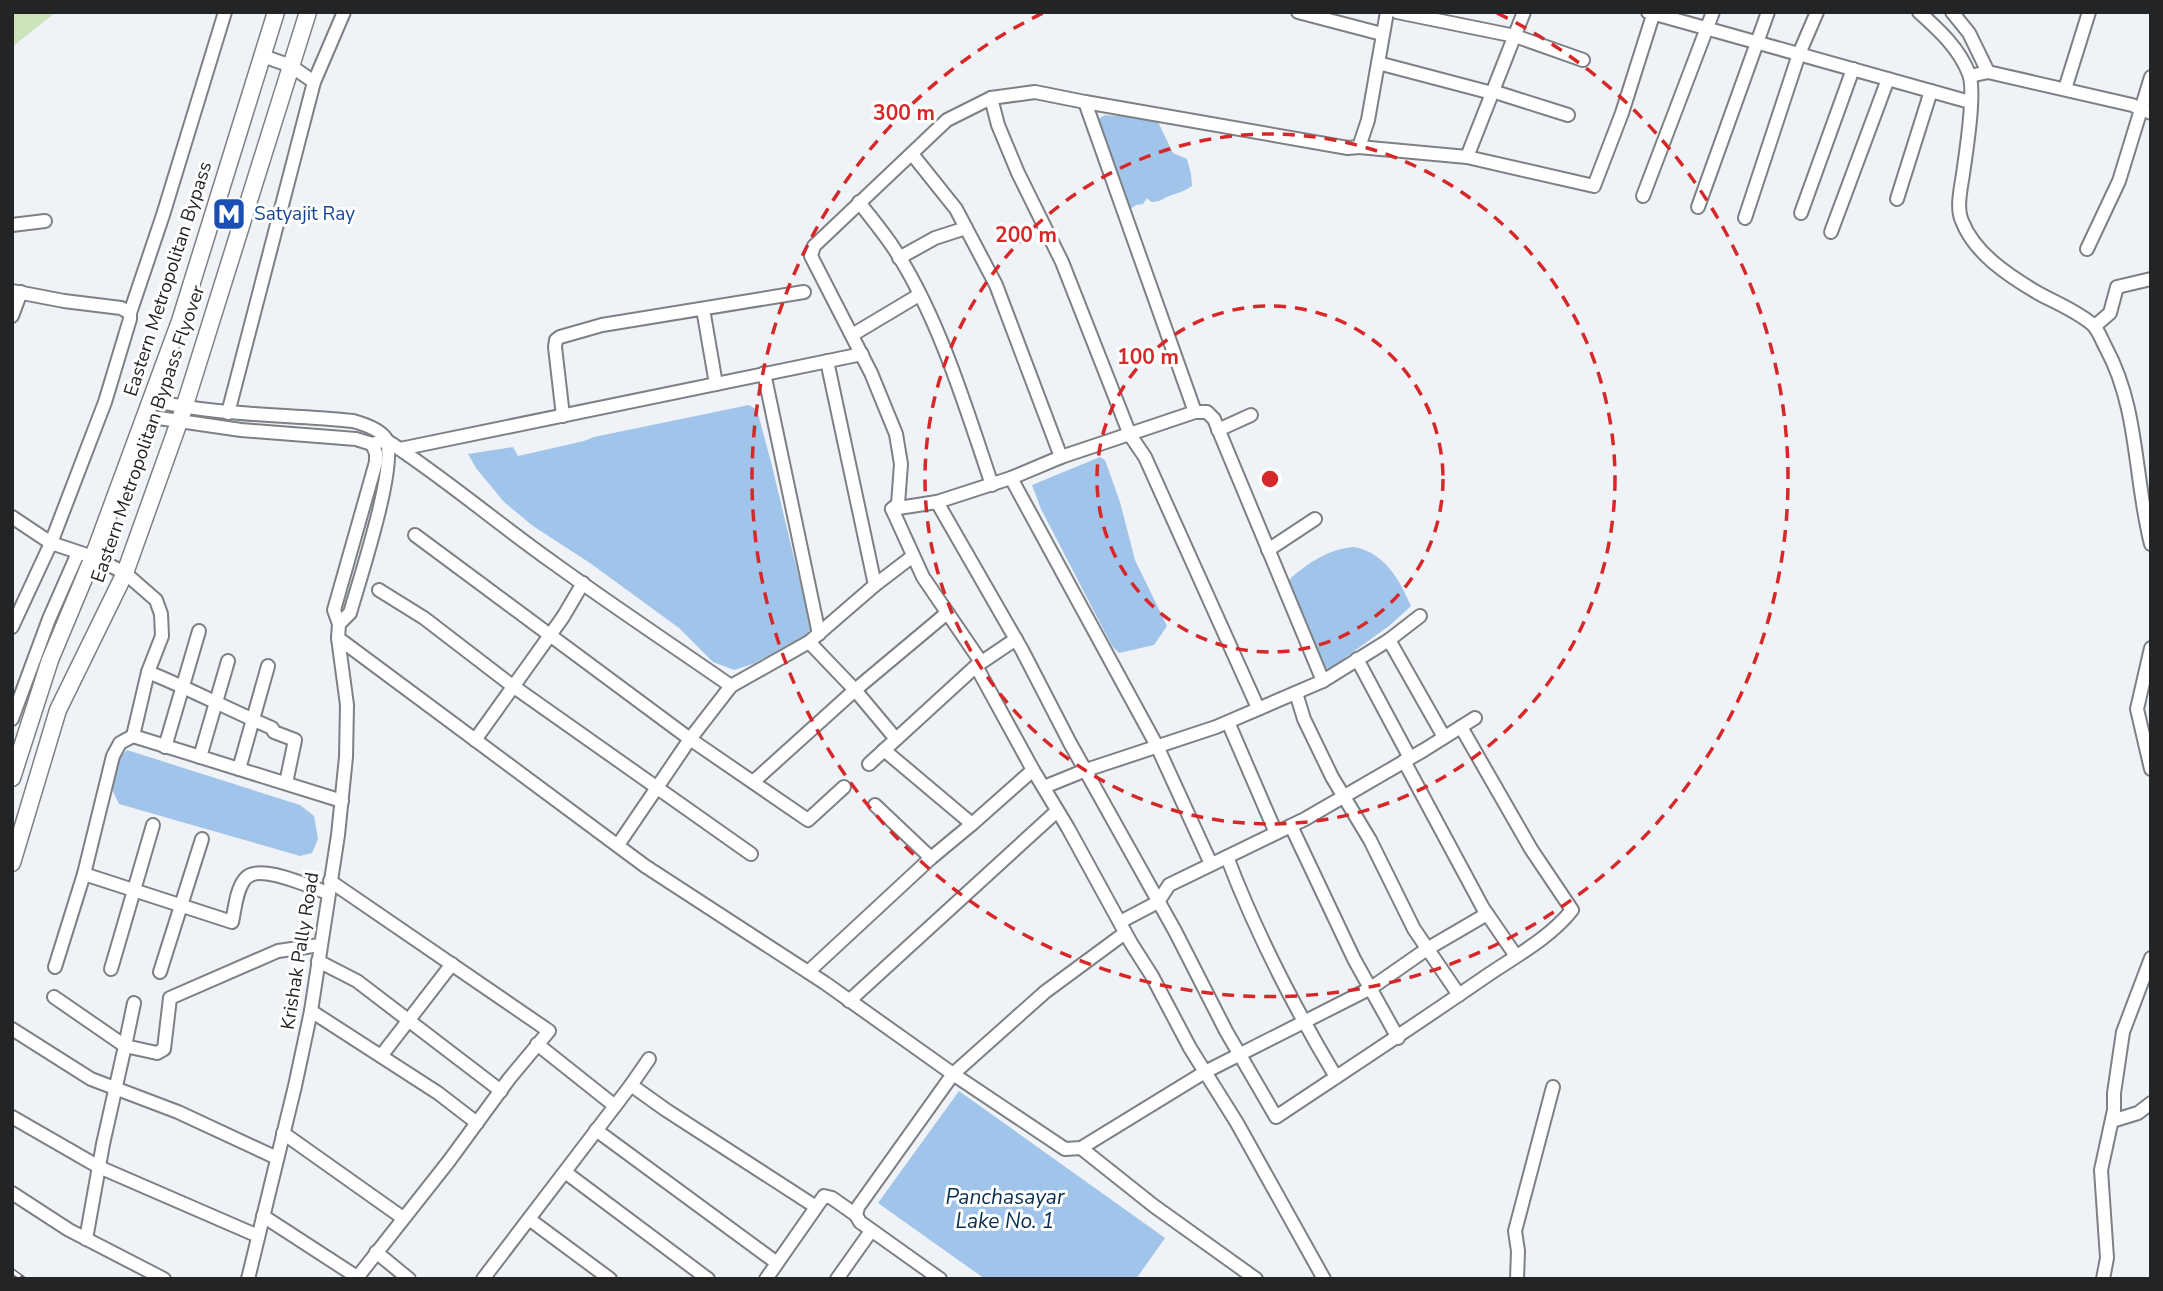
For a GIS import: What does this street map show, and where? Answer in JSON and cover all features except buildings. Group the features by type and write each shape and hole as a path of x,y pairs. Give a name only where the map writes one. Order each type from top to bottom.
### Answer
{"main road":[{"name":"Eastern Metropolitan Bypass","path":"85,555 145,416 180,321 276,12"},
{"name":"Eastern Metropolitan Bypass Flyover","path":"12,863 58,710 125,573 181,415 308,12"},
{"name":"Eastern Metropolitan Bypass Flyover","path":"12,778 85,555"}],"street":[{"path":"12,627 51,543 105,402 130,313 225,12"},
{"path":"228,413 314,82 344,12"},
{"path":"1298,12 1382,34"},
{"path":"1359,147 1368,120 1387,12"},
{"path":"1397,12 1515,36 1584,60"},
{"path":"1466,157 1524,12"},
{"path":"1643,196 1713,12"},
{"path":"1698,207 1768,12"},
{"path":"1745,218 1800,54 1817,12"},
{"path":"1952,12 1969,33 1988,72"},
{"path":"2065,89 2089,12"},
{"path":"892,509 898,504 901,464 896,433 862,354 811,256 814,246 947,120 991,98 1035,92 1348,148 1466,157 1594,186 1622,113 1652,13 1970,102"},
{"path":"1924,14 1955,48 1970,76 1960,217 1969,237 2012,276 2095,326 2121,384 2144,457 2150,541"},
{"path":"263,56 291,66 314,82"},
{"path":"1378,63 1492,92 1568,116"},
{"path":"1801,213 1853,69"},
{"path":"1970,76 1988,72 2146,111"},
{"path":"2088,249 2119,181 2146,111 2151,77"},
{"path":"1831,232 1888,79"},
{"path":"1897,199 1931,91"},
{"path":"991,98 998,125 1017,173 1062,262 1130,435 1145,457 1258,708"},
{"path":"1085,102 1195,412"},
{"path":"912,154 956,209 996,285 1061,457"},
{"path":"859,202 899,258 932,320 965,404 992,485"},
{"path":"12,225 45,221"},
{"path":"899,258 935,238 966,228"},
{"path":"2095,326 2110,313 2117,287 2151,279"},
{"path":"12,316 17,291 64,301 121,308 130,313"},
{"path":"563,416 556,340 602,325 804,292"},
{"path":"852,335 919,295"},
{"path":"703,309 716,384"},
{"path":"400,449 862,354"},
{"path":"827,361 875,585"},
{"path":"764,373 814,638 896,739"},
{"path":"151,400 181,415 241,430 356,439 372,444 386,440"},
{"path":"892,509 937,502 1195,412 1207,412 1219,430 1323,681"},
{"path":"145,416 228,413 353,421 376,430 555,564 731,686"},
{"path":"1219,430 1251,415"},
{"name":"Krishak Pally Road","path":"339,624 350,613 376,519 389,458 386,440"},
{"name":"Krishak Pally Road","path":"248,1279 311,1011 346,757 347,705 338,638 339,624 334,610 376,462 372,444"},
{"path":"1011,478 1157,746 1211,864"},
{"path":"937,502 1016,639 1276,1117 1517,956 1562,923 1572,911 1531,849 1461,727"},
{"path":"892,509 923,577 979,664 1033,770 1069,828 1122,928 1190,1048 1237,1123 1324,1279"},
{"path":"12,517 51,543 125,573 156,600 162,614 162,636 148,672 133,736"},
{"path":"1268,550 1315,519"},
{"path":"415,535 690,739 808,820 844,787"},
{"path":"12,719 49,619 85,555"},
{"path":"618,845 690,739 731,686 814,638 913,556"},
{"path":"475,740 550,635 583,583"},
{"path":"379,590 424,618 657,789 751,854"},
{"path":"753,782 855,690 947,613"},
{"path":"1044,787 1227,722 1323,681 1420,616"},
{"path":"165,747 199,631"},
{"path":"338,638 645,866 808,972 1065,1149 1081,1148 1205,1072 1371,988 1427,948 1488,914"},
{"path":"869,764 979,664 1016,639"},
{"path":"1389,639 1444,737"},
{"path":"2151,648 2137,709 2151,769"},
{"path":"1357,659 1488,914 1517,956"},
{"path":"200,757 228,661"},
{"path":"239,769 268,666"},
{"path":"148,672 272,727 274,732 295,740 285,783"},
{"path":"1296,692 1304,719 1332,777 1370,839 1414,929 1459,995"},
{"path":"856,1215 858,1207 953,1074 1045,992 1158,902 1169,885 1291,826 1475,718"},
{"path":"1227,722 1276,833"},
{"path":"55,967 84,874 116,747 124,740 133,736 342,801"},
{"path":"884,750 972,824"},
{"path":"808,972 931,858 1033,770"},
{"path":"875,805 931,858"},
{"path":"849,1001 1057,811"},
{"path":"111,969 153,825"},
{"path":"1291,826 1323,896 1398,1038"},
{"path":"160,972 202,839"},
{"path":"1227,858 1246,906 1303,1023 1336,1077"},
{"path":"84,874 232,922 241,887 246,877 257,872 329,887 452,964 549,1031 357,1278 263,1216"},
{"path":"54,997 125,1046 156,1053 164,1049 170,998 278,951 320,946"},
{"path":"2103,1279 2107,1258 2101,1170 2114,1110 2123,1031 2151,958"},
{"path":"318,961 358,981 500,1091"},
{"path":"381,1056 452,964"},
{"path":"86,1239 134,1003"},
{"path":"311,1011 438,1093 477,1123"},
{"path":"12,1029 91,1079 178,1112 277,1158"},
{"path":"537,1044 615,1106"},
{"path":"483,1279 649,1059"},
{"path":"631,1085 816,1207"},
{"path":"1517,1279 1518,1251 1515,1231 1553,1087"},
{"path":"2112,1121 2133,1114 2151,1103"},
{"path":"12,1116 99,1167 258,1236"},
{"path":"596,1130 777,1263"},
{"path":"283,1133 403,1218"},
{"path":"1081,1148 1165,1214 1256,1279"},
{"path":"565,1172 708,1279"},
{"path":"12,1193 86,1239 164,1279"},
{"path":"766,1279 824,1196 832,1198 856,1215 871,1231 940,1279"},
{"path":"528,1219 610,1279"},
{"path":"837,1279 871,1231"},
{"path":"376,1252 409,1279"}],"green space":[{"path":"12,12 56,12 12,47"}],"water":[{"path":"1105,115 1144,118 1158,122 1173,153 1187,159 1192,186 1157,201 1151,202 1147,198 1143,204 1129,210 1096,124 1098,119"},
{"path":"749,405 757,410 811,628 806,635 753,664 734,670 713,662 679,628 590,563 533,526 504,502 468,454 513,447 518,456 594,437"},
{"path":"1100,457 1105,460 1120,502 1135,560 1167,626 1154,645 1119,653 1112,646 1041,509 1032,485"},
{"path":"1354,547 1374,555 1390,569 1411,606 1389,626 1328,670 1306,632 1289,580 1319,558"},
{"path":"127,750 300,805 314,816 318,839 312,853 300,856 119,804 111,787 119,758"},
{"name":"Panchasayar Lake No. 1","path":"959,1091 1165,1238 1136,1279 985,1279 878,1203"}],"railway":[{"path":"12,1271 23,1279"}],"place":[{"name":"Satyajit Ray","path":"229,214"}]}
